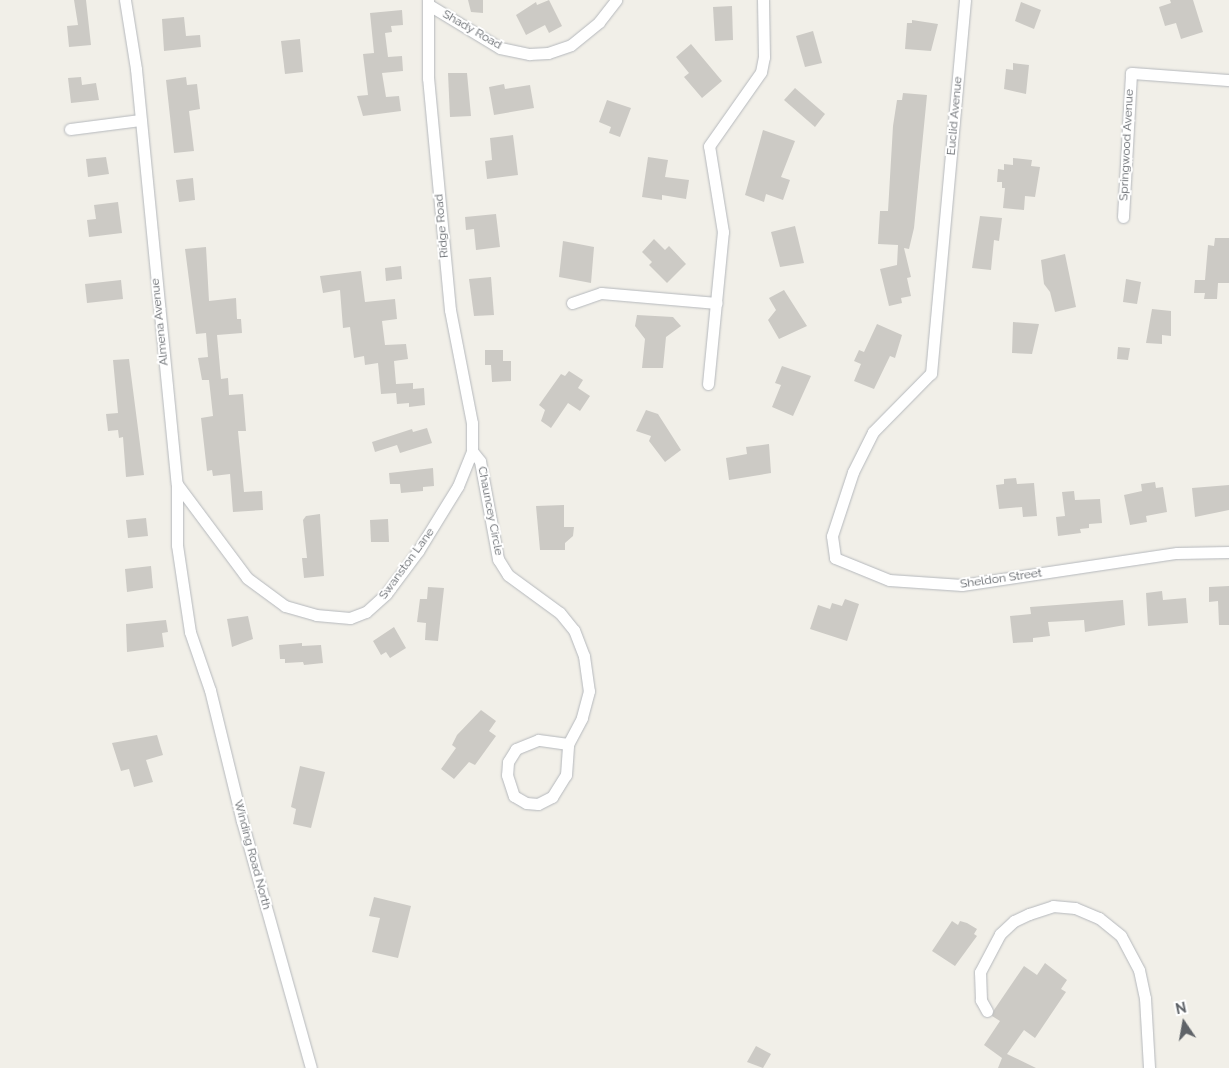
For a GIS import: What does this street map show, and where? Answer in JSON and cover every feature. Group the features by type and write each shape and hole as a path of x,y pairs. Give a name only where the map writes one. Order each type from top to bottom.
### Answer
{"street":[{"name":"Almena Avenue","path":"125,0 140,120 177,484 177,545 193,643"},
{"name":"Shady Road","path":"429,2 500,48 529,54 548,53 571,45 599,22 616,0"},
{"path":"708,384 723,232 709,146 761,72 764,57 763,0"},
{"name":"Euclid Avenue","path":"945,233 965,0"},
{"name":"Ridge Road","path":"429,2 428,78 450,310 472,423 472,451"},
{"name":"Springwood Avenue","path":"1123,217 1131,73 1229,80"},
{"path":"70,128 140,120"},
{"name":"Sheldon Street","path":"945,233 931,373 873,432 853,472 832,536 835,558 889,580 962,585 1177,553 1229,552"},
{"path":"572,304 601,293 716,303"},
{"name":"Swanston Lane","path":"177,484 247,578 285,606 316,615 350,618 377,604 418,551 458,486 472,451"},
{"name":"Chauncey Circle","path":"472,451 480,461 498,559 508,575 560,613 574,630 584,656 589,691 582,718 568,744 566,775 552,797 538,804 526,803 514,796 507,775 508,762 516,749 538,740 568,744"},
{"name":"Winding Road North","path":"193,643 210,690 242,821 311,1068"},
{"path":"986,1011 981,1000 980,972 1000,934 1014,921 1029,914 1053,906 1076,908 1099,918 1121,936 1139,970 1145,998 1149,1068"}],"building":[{"path":"74,0 86,0 91,45 69,47 67,26 78,25"},
{"path":"468,0 483,0 483,13 471,12"},
{"path":"549,0 562,26 549,33 545,25 526,35 516,15 536,2 537,5"},
{"path":"1170,0 1193,0 1203,32 1181,39 1176,23 1165,26 1159,7 1171,3"},
{"path":"1021,2 1041,10 1034,29 1015,21"},
{"path":"732,6 733,40 715,41 713,7"},
{"path":"402,10 403,25 391,26 392,32 385,33 388,57 402,56 403,71 382,73 386,97 399,96 401,111 363,116 357,96 368,95 363,54 374,53 370,13"},
{"path":"184,17 186,36 200,35 201,47 164,51 162,19"},
{"path":"912,20 938,24 931,51 905,49 907,23 912,23"},
{"path":"813,31 822,63 805,67 796,36"},
{"path":"300,39 303,72 285,74 281,41"},
{"path":"691,44 722,81 702,98 684,77 689,73 676,57"},
{"path":"1013,63 1029,65 1026,94 1004,89 1006,69 1013,70"},
{"path":"448,73 467,73 471,116 450,117"},
{"path":"81,77 82,85 96,83 99,100 71,103 68,78"},
{"path":"186,77 187,85 197,84 200,109 189,111 194,151 174,153 166,80"},
{"path":"504,84 505,89 530,85 534,108 494,115 489,87"},
{"path":"795,88 825,114 815,127 784,100"},
{"path":"903,93 927,95 914,228 909,249 904,248 911,277 907,278 911,296 901,298 902,303 889,306 880,269 897,265 898,245 878,244 880,211 888,211 893,126 897,100 902,100"},
{"path":"607,100 631,108 620,137 609,133 611,127 599,122"},
{"path":"763,130 795,141 781,177 790,180 783,200 766,194 764,202 745,195"},
{"path":"513,135 518,175 487,179 485,161 492,160 490,138"},
{"path":"106,157 109,174 88,177 86,159"},
{"path":"648,157 668,160 665,177 689,180 686,199 662,195 662,200 642,197"},
{"path":"1013,158 1032,160 1031,166 1040,167 1035,197 1025,196 1024,210 1003,208 1005,188 1002,188 1002,182 997,182 998,169 1004,170 1004,164 1013,165"},
{"path":"193,178 195,200 179,202 176,180"},
{"path":"118,202 122,233 89,237 87,220 96,219 94,205"},
{"path":"496,214 500,247 476,250 474,229 466,230 465,217"},
{"path":"980,216 1002,218 999,241 994,240 991,270 972,268"},
{"path":"795,226 804,263 780,267 771,232"},
{"path":"1215,238 1229,238 1229,283 1218,283 1217,299 1204,299 1205,293 1194,293 1195,280 1205,280 1208,245 1214,246"},
{"path":"654,239 665,250 669,246 686,264 667,283 649,265 652,262 642,252"},
{"path":"563,241 594,247 591,283 559,277"},
{"path":"206,247 209,301 236,298 237,319 241,319 242,333 217,335 221,379 228,378 229,395 243,394 246,431 238,431 244,492 262,491 263,510 233,512 230,474 213,476 212,470 207,471 201,418 213,416 209,380 202,380 198,358 208,357 206,333 196,334 185,249"},
{"path":"1065,254 1076,307 1055,312 1050,292 1044,284 1041,260"},
{"path":"401,266 402,279 386,281 385,268"},
{"path":"361,271 365,302 395,299 397,319 382,321 385,345 406,344 408,359 394,361 396,384 413,383 413,389 424,388 425,405 409,407 409,403 397,404 396,393 381,394 378,363 365,365 364,356 354,358 350,327 343,328 340,290 323,293 320,276"},
{"path":"491,277 494,315 474,316 469,279"},
{"path":"1126,279 1141,282 1137,304 1123,302"},
{"path":"121,280 123,299 87,303 85,284"},
{"path":"784,290 807,326 779,339 768,320 776,310 769,298"},
{"path":"1152,309 1171,311 1171,336 1162,335 1162,344 1146,343"},
{"path":"637,315 673,317 681,326 666,337 663,368 642,368 645,339 635,326"},
{"path":"1013,322 1039,324 1032,354 1012,353"},
{"path":"877,324 902,335 895,358 890,356 874,389 854,381 861,364 854,361 859,350 864,352"},
{"path":"1118,347 1130,348 1128,360 1117,359"},
{"path":"485,350 503,350 503,361 511,361 511,381 492,382 491,365 485,365"},
{"path":"129,359 144,475 126,477 123,437 119,438 118,430 108,431 106,414 118,413 113,360"},
{"path":"782,366 811,376 793,416 772,407 781,385 775,383"},
{"path":"569,371 583,380 578,388 590,396 580,411 568,403 551,428 541,421 545,410 539,405 561,374 565,376"},
{"path":"646,410 658,414 681,450 665,462 649,441 651,436 636,431"},
{"path":"427,428 432,443 400,453 397,445 375,452 372,442 412,429 413,432"},
{"path":"769,444 771,473 729,480 726,458 747,454 746,447"},
{"path":"433,468 434,486 423,487 423,491 401,493 400,484 390,484 389,473"},
{"path":"1016,478 1017,484 1034,483 1037,516 1023,517 1022,507 999,509 996,485 1004,484 1004,479"},
{"path":"1155,482 1156,488 1163,487 1167,512 1146,516 1147,522 1130,525 1124,495 1142,491 1141,484"},
{"path":"1229,485 1229,510 1195,517 1192,488"},
{"path":"1074,491 1075,500 1100,499 1102,523 1089,524 1089,528 1080,529 1081,533 1058,536 1056,517 1065,516 1062,492"},
{"path":"564,505 564,527 574,527 573,536 565,543 565,550 540,550 536,506"},
{"path":"320,514 324,576 304,578 302,558 307,558 303,520 306,516"},
{"path":"146,518 148,536 128,538 126,520"},
{"path":"388,519 389,542 371,542 370,520"},
{"path":"151,566 153,588 127,592 125,569"},
{"path":"1229,586 1229,625 1219,625 1218,601 1209,602 1209,587"},
{"path":"428,587 444,588 438,641 425,640 426,623 417,622 420,599 427,599"},
{"path":"1162,591 1163,600 1186,598 1188,623 1148,626 1146,593"},
{"path":"845,599 859,604 847,641 810,629 818,605 830,609 832,603 842,606"},
{"path":"1123,600 1125,625 1085,632 1084,620 1048,622 1050,636 1033,638 1033,642 1013,643 1010,616 1031,614 1030,607"},
{"path":"248,616 253,639 232,647 227,619"},
{"path":"166,620 168,632 162,633 164,647 127,652 126,624"},
{"path":"394,627 406,648 390,658 386,652 381,655 373,641"},
{"path":"302,643 302,646 321,645 323,663 304,665 303,662 285,663 285,659 280,659 279,645"},
{"path":"481,710 496,721 489,731 496,736 475,765 469,762 454,779 441,769 456,748 452,745 457,735"},
{"path":"157,735 163,755 146,760 153,782 134,787 129,769 121,771 112,743"},
{"path":"300,766 325,772 311,828 293,824 296,809 291,807"},
{"path":"374,897 411,906 398,958 372,952 380,918 369,916"},
{"path":"952,921 958,925 960,921 967,923 977,929 974,934 977,936 955,966 932,951"},
{"path":"1045,963 1067,980 1061,989 1066,992 1035,1038 1024,1030 1007,1054 1036,1068 998,1068 1002,1058 984,1045 1000,1021 992,1016 994,1010 1024,966 1037,975"},
{"path":"756,1046 771,1054 763,1068 747,1062"}]}
